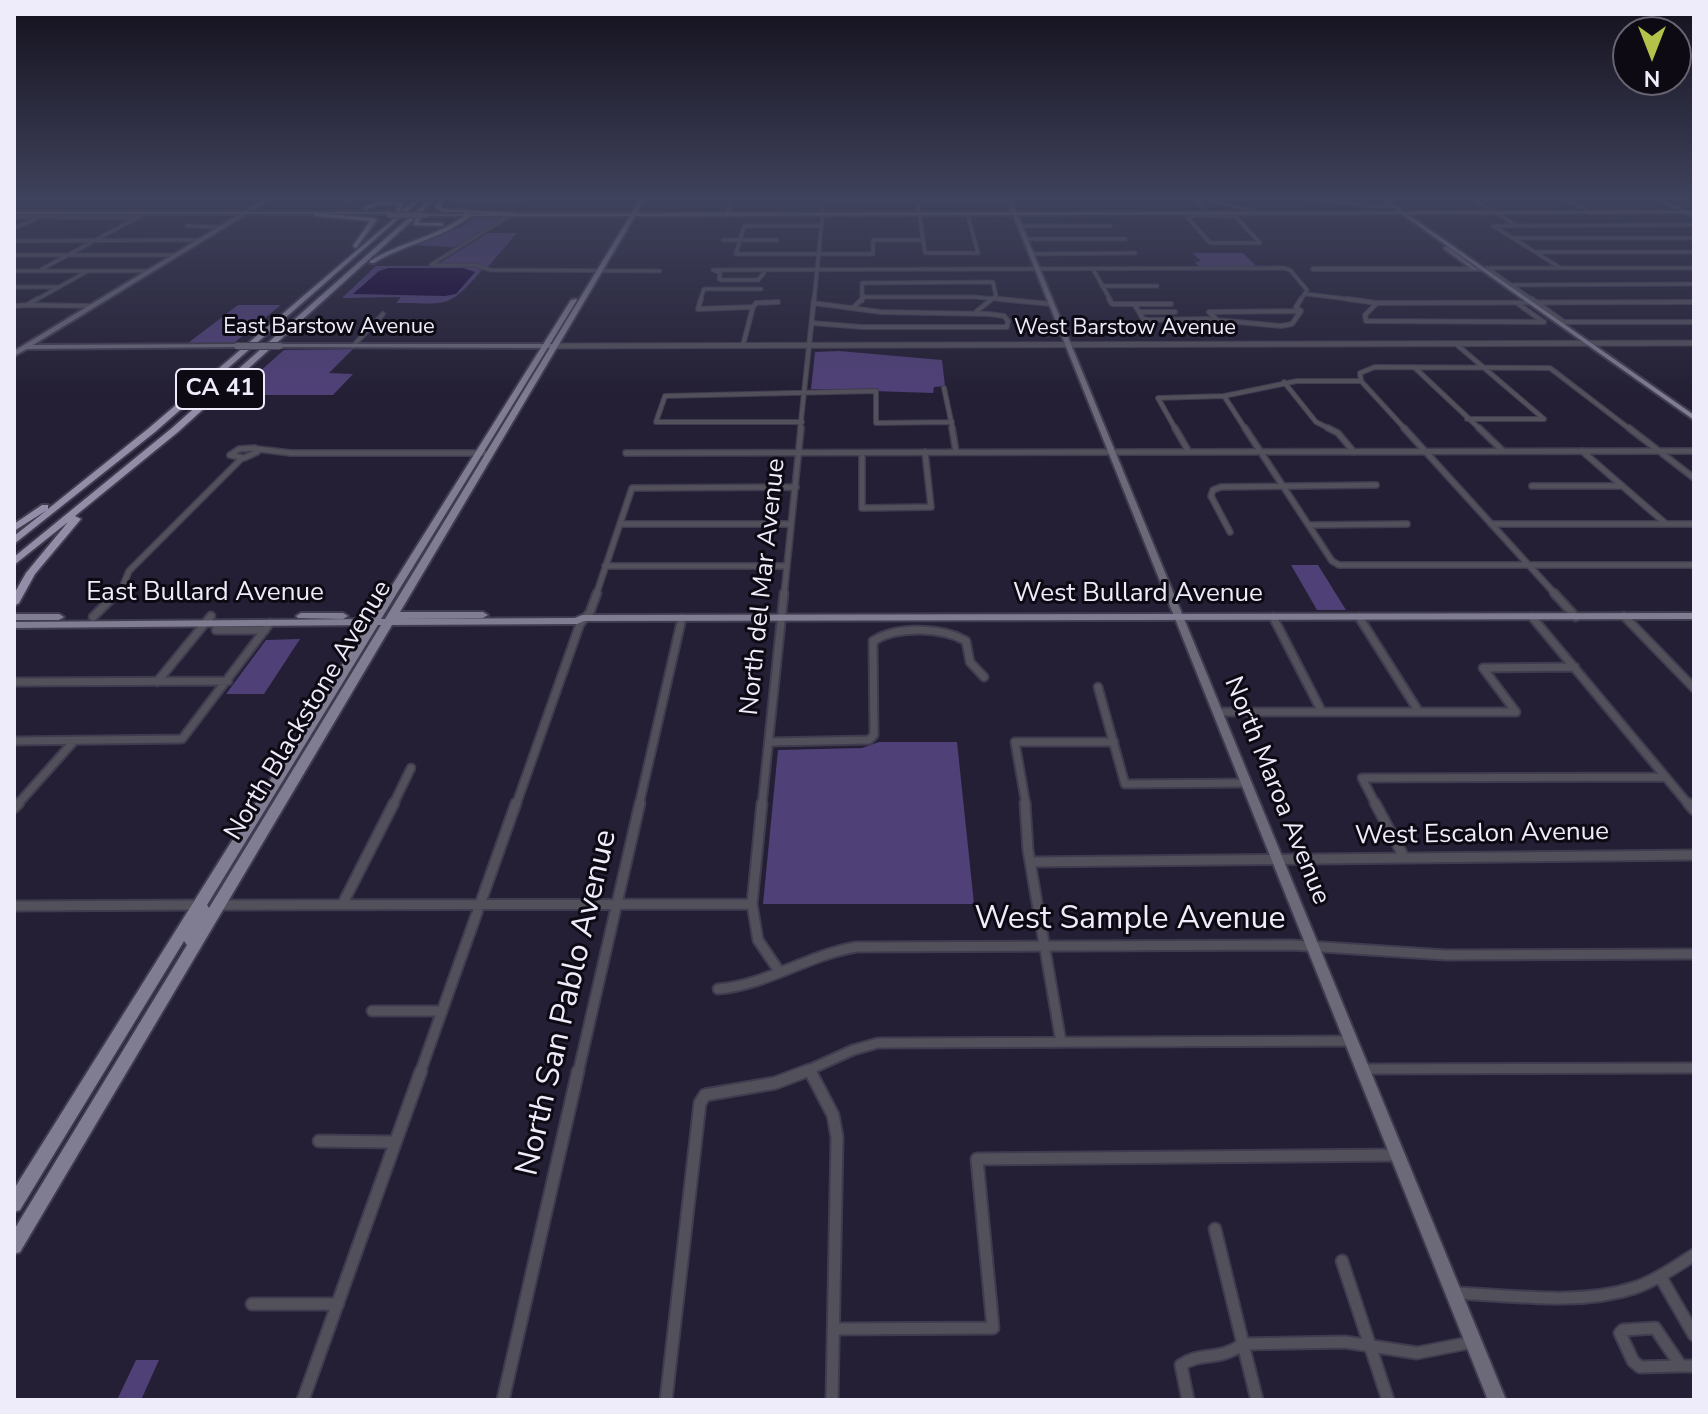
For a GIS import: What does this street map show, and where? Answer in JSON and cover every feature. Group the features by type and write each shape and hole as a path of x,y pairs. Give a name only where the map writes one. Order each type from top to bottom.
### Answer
{"highway":[{"path":"306,297 338,265"},
{"name":"CA 41","path":"14,541 105,468 342,265"},
{"name":"CA 41","path":"14,562 116,479 358,265"},
{"path":"323,296 368,265"},
{"path":"14,528 105,468"},
{"path":"14,603 46,554 116,479"}],"main road":[{"path":"14,354 159,265"},
{"name":"North Blackstone Avenue","path":"14,1246 219,905 384,619 428,536 479,453 577,309 600,265"},
{"name":"North Maroa Avenue","path":"1036,265 1497,1400"},
{"path":"1475,265 1694,421"},
{"name":"North Blackstone Avenue","path":"14,1204 236,846 384,619 417,579 491,453 577,295 596,271"},
{"path":"577,295 579,297 574,307 577,309"},
{"name":"East Barstow Avenue","path":"14,347 550,346"},
{"path":"443,533 438,530 448,512 445,509"},
{"path":"417,579 432,540 428,536"},
{"path":"482,623 493,619 551,615"},
{"name":"West Bullard Avenue","path":"384,619 551,615 580,615 584,618"},
{"name":"West Bullard Avenue","path":"384,619 482,623 577,621 584,618 1694,616"},
{"name":"East Bullard Avenue","path":"14,617 208,620 268,627 384,619"},
{"name":"East Bullard Avenue","path":"14,625 384,619"},
{"path":"219,905 215,903 215,895 234,863 236,846"},
{"path":"194,946 190,939 205,912 199,905"}],"street":[{"path":"39,271 50,265"},
{"path":"431,265 475,265 491,270 660,271"},
{"name":"North del Mar Avenue","path":"779,971 758,940 752,904 817,265"},
{"path":"1556,265 1561,268"},
{"path":"1377,303 1365,315 1365,320 1372,323 1544,322 1511,285 1478,267"},
{"path":"1309,268 1694,268"},
{"path":"927,269 930,283"},
{"path":"1093,269 1112,304 1171,304"},
{"path":"760,284 719,282 720,273 713,270 1287,269 1307,287 1306,294 1296,307 1301,311"},
{"path":"14,271 150,271"},
{"path":"27,305 88,271"},
{"path":"760,284 765,271"},
{"path":"854,307 862,302 862,283 993,282 997,293 977,311"},
{"path":"753,307 698,309 704,289 760,284"},
{"path":"1511,285 1694,284"},
{"path":"1102,286 1157,286"},
{"path":"14,287 59,287"},
{"path":"1306,294 1377,303 1694,302"},
{"path":"862,297 993,299 1051,304"},
{"path":"743,345 756,303 778,302"},
{"path":"812,323 1007,327 1004,316 977,311 877,312 813,303"},
{"path":"1527,303 1564,322 1694,322"},
{"path":"1134,304 1143,319 1218,320 1281,326 1292,324 1301,311"},
{"path":"14,306 93,306"},
{"path":"1218,320 1209,312 1301,311"},
{"path":"1139,312 1175,312"},
{"path":"353,346 383,314"},
{"path":"937,327 940,345"},
{"name":"West Barstow Avenue","path":"550,346 1694,343"},
{"path":"1456,344 1544,419 1467,419"},
{"path":"1414,367 1504,451"},
{"path":"1576,617 1361,381 1360,373 1366,369 1414,367 1550,368 1694,478"},
{"path":"1189,452 1158,398 1224,396 1284,382 1361,381"},
{"path":"1284,382 1316,422 1338,433 1354,452"},
{"path":"944,388 956,452"},
{"path":"802,422 656,422 665,396 876,391 876,423 952,422"},
{"path":"1224,396 1332,561 1339,565 1694,565"},
{"path":"1031,440 1035,452"},
{"path":"242,458 230,455 239,449 291,453 491,453"},
{"path":"1582,451 1666,524"},
{"path":"626,453 1694,451"},
{"path":"93,617 122,588 129,571 242,458 255,452"},
{"path":"862,453 862,508 931,507 925,452"},
{"path":"1230,532 1211,496 1213,490 1231,486 1376,485"},
{"path":"1532,486 1622,486"},
{"path":"303,1400 580,624 605,566 632,488 796,487"},
{"path":"621,524 791,524"},
{"path":"1309,525 1407,524"},
{"path":"1491,524 1694,524"},
{"path":"605,566 787,566"},
{"path":"1624,616 1694,688"},
{"path":"1273,617 1322,712"},
{"path":"1359,617 1419,712"},
{"path":"1532,617 1694,810"},
{"name":"North San Pablo Avenue","path":"503,1400 682,618"},
{"path":"917,618 920,633"},
{"path":"157,682 208,620"},
{"path":"216,630 268,627"},
{"path":"14,741 182,739 268,627"},
{"path":"770,742 869,740 874,735 873,641 888,632 947,631 961,636 966,641 970,662 984,677"},
{"path":"1218,712 1516,712 1483,668 1575,667"},
{"path":"14,682 228,681"},
{"path":"1098,687 1125,784 1247,783"},
{"path":"14,808 74,741"},
{"path":"1061,1042 1030,862 1028,819 1015,742 1114,742"},
{"path":"342,905 411,768"},
{"path":"1404,857 1362,778 1665,777"},
{"name":"West Escalon Avenue","path":"1030,862 1278,862 1404,857 1694,855"},
{"path":"219,905 752,904"},
{"path":"14,906 199,905"},
{"name":"West Sample Avenue","path":"718,989 739,988 840,948 1313,946 1446,955 1694,954"},
{"path":"372,1011 442,1011"},
{"path":"666,1400 700,1103 705,1095 755,1088 809,1069 843,1051 878,1043 1351,1041"},
{"path":"1363,1069 1694,1068"},
{"path":"809,1069 833,1115 837,1137 832,1400"},
{"path":"319,1141 395,1142"},
{"path":"833,1329 993,1328 977,1159 1398,1155"},
{"path":"1215,1229 1257,1400"},
{"path":"1452,1293 1590,1295 1631,1289 1694,1255"},
{"path":"1342,1261 1367,1345 1388,1400"},
{"path":"1660,1276 1694,1335"},
{"path":"252,1304 338,1304"},
{"path":"1631,1328 1655,1328 1688,1366 1640,1367 1633,1361 1620,1333 1631,1328"},
{"path":"1188,1400 1181,1365 1190,1359 1228,1355 1243,1344 1345,1342 1417,1353 1473,1342"}],"shaded area":[{"path":"1197,265 1257,267 1200,268"},
{"path":"376,266 473,266 482,270 461,292 445,302 396,303 401,297 342,298"},
{"path":"388,268 463,268 475,272 456,294 445,296 353,294 379,271"},
{"path":"238,305 281,305 234,343 188,343"},
{"path":"353,349 329,373 353,374 333,395 233,395 284,350"},
{"path":"839,351 942,360 945,386 934,387 933,393 811,389 815,352"},
{"path":"1291,565 1318,565 1346,610 1317,610"},
{"path":"300,639 264,694 226,694 266,640"},
{"path":"879,742 957,742 974,904 763,904 778,750 862,748"},
{"path":"136,1360 159,1360 141,1400 117,1400"}]}
